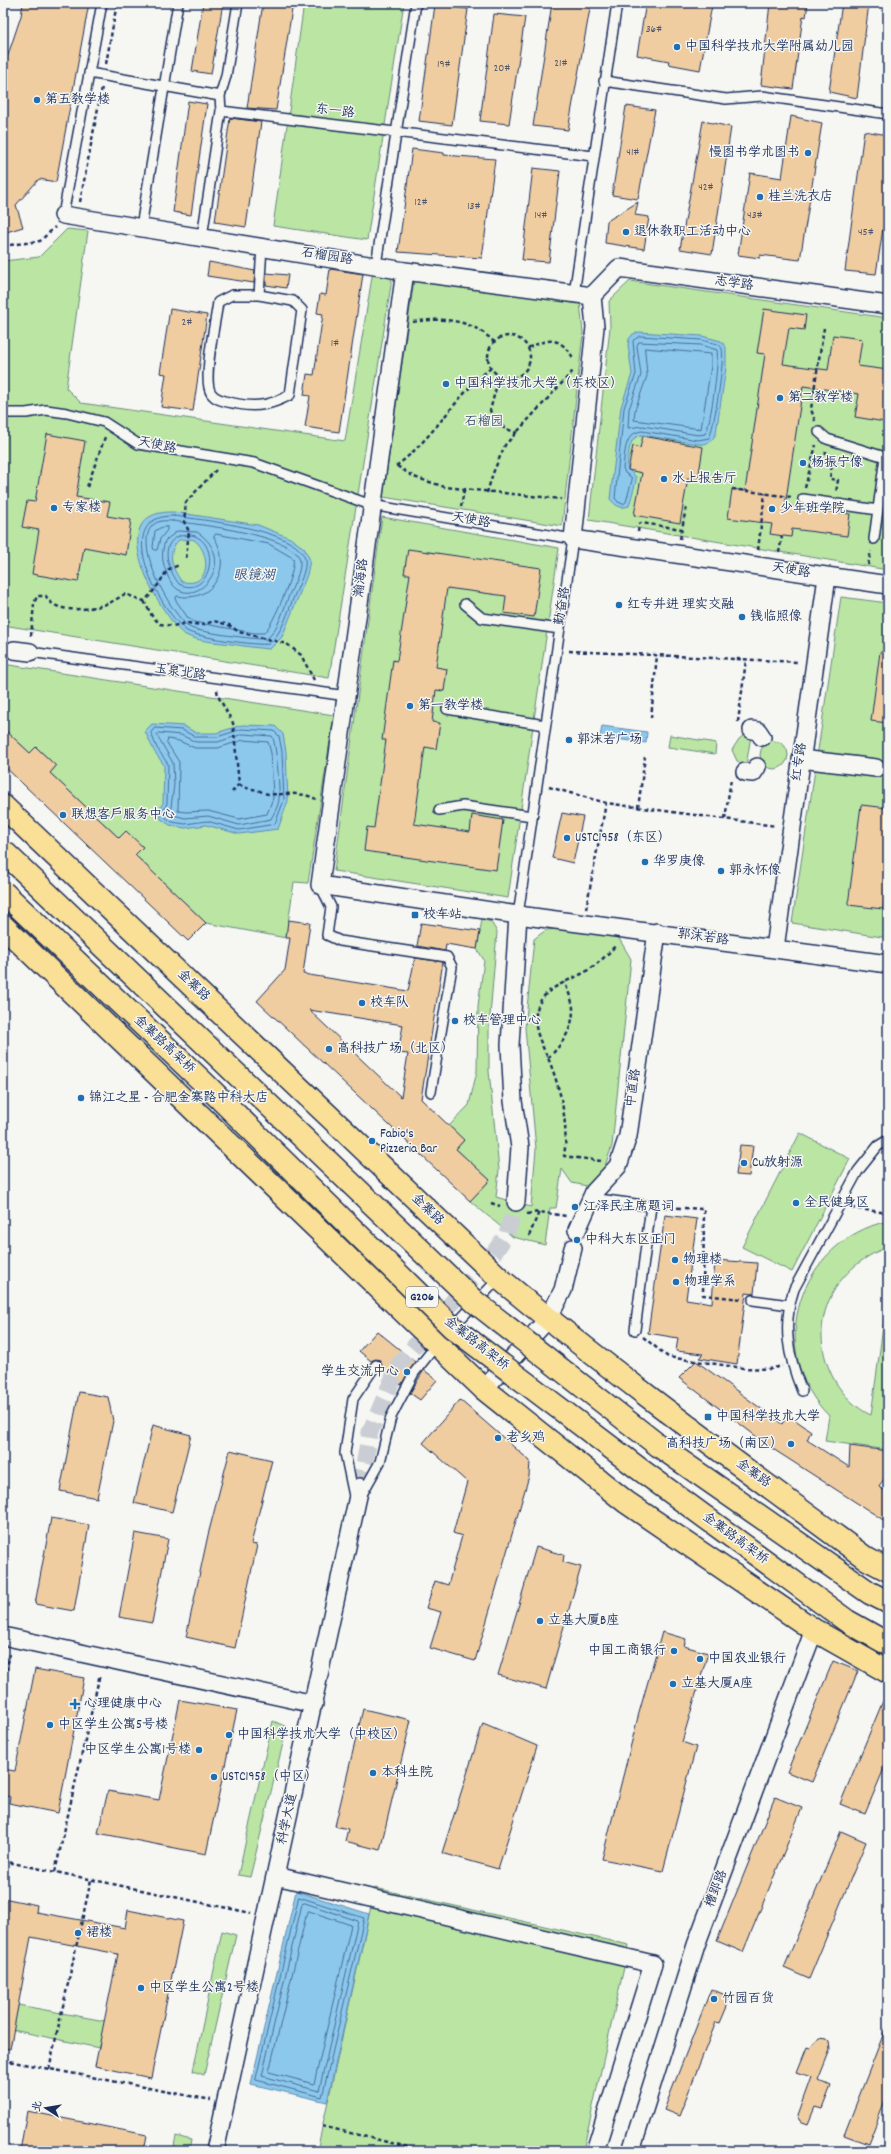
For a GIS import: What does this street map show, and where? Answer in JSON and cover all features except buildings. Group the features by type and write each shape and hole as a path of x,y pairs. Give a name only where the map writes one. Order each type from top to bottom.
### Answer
{"highway":[{"name":"金寨路","path":"3,806 499,1278 548,1319 711,1444 867,1559 888,1570"},
{"path":"3,851 475,1302 659,1446 870,1592 888,1602"},
{"name":"金寨路高架桥","path":"3,892 203,1082 452,1327 638,1468 846,1621 888,1644"},
{"path":"3,926 353,1261 484,1389 626,1502 814,1630 888,1672"}],"street":[{"name":"石榴园路","path":"63,215 376,265 404,271 592,296"},
{"name":"志学路","path":"592,296 619,268 888,305"},
{"name":"瀚海路","path":"320,885 404,271"},
{"name":"勤奋路","path":"574,539 595,327 592,296"},
{"name":"天使路","path":"574,539 888,585"},
{"name":"红专路","path":"776,948 814,663 828,577"},
{"path":"801,759 876,768"},
{"name":"郭沫若路","path":"320,885 518,915 657,932 888,964"},
{"path":"515,1208 520,1147 513,1101 510,1044 518,915"},
{"name":"中直路","path":"579,1224 591,1198 618,1166 628,1136 657,932"},
{"path":"484,1389 548,1319 563,1290 573,1248"},
{"name":"科学大道","path":"215,2151 314,1704 360,1487"},
{"name":"槽郢路","path":"631,2151 696,1945 814,1630"},
{"path":"8,1637 314,1704"},
{"path":"276,1876 653,1964 595,2151"}],"lane":[{"path":"63,215 102,3"},
{"path":"141,227 178,3"},
{"path":"202,237 221,111 220,96 226,76 238,3"},
{"path":"376,265 416,3"},
{"path":"574,294 604,81 617,3"},
{"path":"89,73 220,96"},
{"path":"604,81 726,99 762,96 888,114"},
{"name":"东一路","path":"221,111 593,156"},
{"path":"259,295 262,247"},
{"path":"232,295 259,295 293,301 302,310 290,395 275,403 253,407 222,401 211,393 207,380 218,302 232,295"},
{"name":"天使路","path":"3,413 26,413 46,410 67,413 104,422 138,444 254,463 371,505 574,539"},
{"path":"819,432 827,439 885,458 874,538"},
{"path":"803,499 878,510"},
{"name":"勤奋路","path":"518,915 536,784 574,539"},
{"path":"465,604 482,618 560,629"},
{"name":"玉泉北路","path":"22,651 346,696"},
{"path":"448,709 545,725"},
{"path":"439,810 463,806 532,816"},
{"path":"320,885 331,907 327,935 340,941 447,957 452,967 431,1092"},
{"path":"802,1391 791,1364 788,1335 789,1304 794,1289 858,1170 878,1146 888,1140"},
{"path":"591,1198 652,1206 635,1330"},
{"path":"356,1505 380,1462 391,1417 414,1373 437,1344 499,1278"},
{"path":"753,1300 789,1304"},
{"path":"356,1505 345,1453 354,1398 376,1365"}],"path":[{"path":"3,246 40,241 52,232 63,215"},
{"path":"397,326 430,319 454,320 475,327 494,342"},
{"path":"732,489 803,499 819,432 811,409 824,328"},
{"path":"512,336 525,342 528,348 530,362 527,368 516,377 502,377 491,368 488,355 494,342 499,338 512,336"},
{"path":"528,348 546,340 560,343 571,354 575,364"},
{"path":"487,493 493,473 506,445 593,350"},
{"path":"376,473 397,466 422,442 465,392 491,368"},
{"path":"502,377 498,380 493,393 490,411 504,428 517,433"},
{"path":"87,487 109,425"},
{"path":"827,439 825,461 832,462 830,479 838,480 834,503"},
{"path":"186,558 189,544 189,531 184,522 186,502 212,472 236,460"},
{"path":"397,466 414,477 444,487 487,493 558,499 578,498"},
{"path":"461,520 464,490"},
{"path":"756,566 765,494"},
{"path":"680,539 686,508"},
{"path":"639,524 644,523 682,529"},
{"path":"864,582 874,538"},
{"path":"144,601 149,597 156,584 162,580 167,570 179,565"},
{"path":"22,651 37,596 46,596 49,602 54,606 75,608 105,605 125,594 144,601 152,616 160,624 173,626 187,624 202,625 214,621 229,625 240,632 287,644 301,655 310,669 318,692"},
{"path":"556,651 814,663"},
{"path":"651,718 657,655"},
{"path":"746,660 751,730"},
{"path":"216,678 218,696 234,723 239,784 232,792"},
{"path":"638,808 645,757"},
{"path":"725,819 744,773"},
{"path":"239,784 248,789 257,790 268,794 290,792 309,796 331,807"},
{"path":"536,784 606,803 791,828"},
{"path":"584,923 606,803"},
{"path":"618,1166 598,1160 564,1156 566,1140 561,1098 548,1058 535,1032 536,1015 541,1000 553,988 586,972 604,959 630,929"},
{"path":"548,1058 560,1046 568,1032 573,1008 565,982"},
{"path":"491,1203 539,1212 579,1224"},
{"path":"652,1206 704,1209 703,1295 753,1300"},
{"path":"839,1206 888,1213"},
{"path":"529,1236 539,1212"},
{"path":"635,1330 668,1357 743,1368 770,1369 791,1364"},
{"path":"3,1684 8,1637"},
{"path":"55,1872 103,1658"},
{"path":"3,1861 267,1917"},
{"path":"49,2069 91,1880"},
{"path":"3,2060 226,2103"},
{"path":"322,2126 424,2151"}],"green space":[{"path":"304,3 404,3 367,240 273,226"},
{"path":"67,229 88,231 66,388 81,403 345,441 373,271 392,279 329,678 3,625 3,261 39,257"},
{"name":"石榴园","path":"414,280 580,302 583,333 562,526 383,497"},
{"path":"630,281 888,318 888,570 589,520 610,327 609,301"},
{"path":"382,517 559,548 508,898 334,871"},
{"path":"841,597 888,603 888,938 792,923"},
{"path":"3,664 334,715 308,883 294,882 286,938 206,923 135,855 143,847 119,838 50,773 56,766 36,747 30,753 3,728"},
{"path":"670,735 716,743 715,754 668,747"},
{"path":"744,735 751,736 746,766 737,761 732,750 739,739"},
{"path":"774,741 784,745 788,755 784,765 774,769 764,765 760,755 764,745"},
{"path":"482,919 491,922 497,932 489,1028 489,1071 499,1170 496,1197 531,1207 536,1149 525,1028 534,939 546,930 557,929 617,935 631,959 612,1146 602,1174 587,1186 572,1183 562,1169 556,1208 550,1208 545,1245 513,1237 470,1201 490,1180 456,1149 464,1140 449,1126 469,1105 477,1071 478,1006 484,960 477,949"},
{"name":"全民健身区","path":"800,1133 850,1159 792,1272 742,1247"},
{"path":"888,1221 888,1247 868,1257 851,1269 838,1284 828,1302 823,1320 822,1340 826,1361 838,1386 856,1405 871,1415 888,1290 888,1450 825,1441 829,1416 809,1389 798,1360 795,1331 800,1301 813,1274 832,1251 857,1232"},
{"path":"273,1721 287,1727 250,1877 238,1875"},
{"path":"375,1888 629,1945 583,2151 317,2151"},
{"path":"222,1931 236,1935 204,2075 193,2071"},
{"path":"18,2005 105,2021 99,2048 13,2030"},
{"path":"176,2136 191,2140 189,2151 173,2151"}],"water":[{"path":"639,332 702,336 721,341 726,347 726,368 716,433 713,439 707,443 698,444 642,435 637,436 631,443 627,468 636,477 636,481 629,506 621,507 616,505 610,499 621,407 632,374 628,345 629,339 633,334"},
{"name":"眼镜湖","path":"174,512 258,525 290,538 304,548 310,560 307,575 282,637 270,649 198,640 184,634 177,628 156,597 142,566 138,549 138,534 143,522 155,514","holes":["193,539 202,549 206,562 205,569 200,579 194,582 182,582 175,572 172,555 175,545 179,540"]},
{"path":"152,724 184,726 196,733 216,733 242,725 275,726 283,734 286,752 288,801 278,829 239,834 206,825 185,828 170,825 161,819 159,810 163,803 164,765 154,751 145,731"},
{"path":"602,726 647,732 646,743 600,737"},
{"path":"296,1891 369,1914 327,2102 251,2084"}],"tunnel":[{"path":"360,1487 370,1432 399,1364 491,1257 507,1234 516,1202"}],"place":[{"name":"中国科学技术大学附属幼儿园","path":"677,47"},
{"name":"第五教学楼","path":"37,100"},
{"name":"慢图书学术图书","path":"808,153"},
{"name":"桂兰洗衣店","path":"760,197"},
{"name":"退休教职工活动中心","path":"626,232"},
{"name":"中国科学技术大学（东校区）","path":"446,384"},
{"name":"第二教学楼","path":"780,398"},
{"name":"杨振宁像","path":"803,463"},
{"name":"水上报告厅","path":"664,479"},
{"name":"专家楼","path":"54,508"},
{"name":"少年班学院","path":"772,509"},
{"name":"红专并进 理实交融","path":"619,605"},
{"name":"钱临照像","path":"742,617"},
{"name":"第一教学楼","path":"410,706"},
{"name":"郭沫若广场","path":"569,740"},
{"name":"联想客户服务中心","path":"63,815"},
{"name":"USTC1958（东区）","path":"567,838"},
{"name":"华罗庚像","path":"645,862"},
{"name":"郭永怀像","path":"721,871"},
{"name":"校车站","path":"415,915"},
{"name":"校车队","path":"362,1003"},
{"name":"校车管理中心","path":"455,1021"},
{"name":"高科技广场（北区）","path":"329,1049"},
{"name":"锦江之星 - 合肥金寨路中科大店","path":"81,1098"},
{"name":"Fabio's Pizzeria Bar","path":"372,1141"},
{"name":"Cu放射源","path":"744,1163"},
{"name":"全民健身区","path":"796,1203"},
{"name":"江泽民主席题词","path":"575,1207"},
{"name":"中科大东区正门","path":"577,1240"},
{"name":"物理楼","path":"675,1260"},
{"name":"物理学系","path":"676,1282"},
{"name":"学生交流中心","path":"407,1372"},
{"name":"中国科学技术大学","path":"708,1417"},
{"name":"老乡鸡","path":"498,1438"},
{"name":"高科技广场（南区）","path":"791,1444"},
{"name":"立基大厦B座","path":"540,1621"},
{"name":"中国工商银行","path":"674,1651"},
{"name":"中国农业银行","path":"700,1659"},
{"name":"立基大厦A座","path":"673,1684"},
{"name":"心理健康中心","path":"75,1704"},
{"name":"中区学生公寓5号楼","path":"50,1725"},
{"name":"中国科学技术大学（中校区）","path":"229,1735"},
{"name":"中区学生公寓1号楼","path":"199,1750"},
{"name":"本科生院","path":"373,1773"},
{"name":"USTC1958（中区）","path":"214,1777"},
{"name":"裙楼","path":"78,1933"},
{"name":"中区学生公寓2号楼","path":"141,1988"},
{"name":"竹园百货","path":"714,1999"}]}
